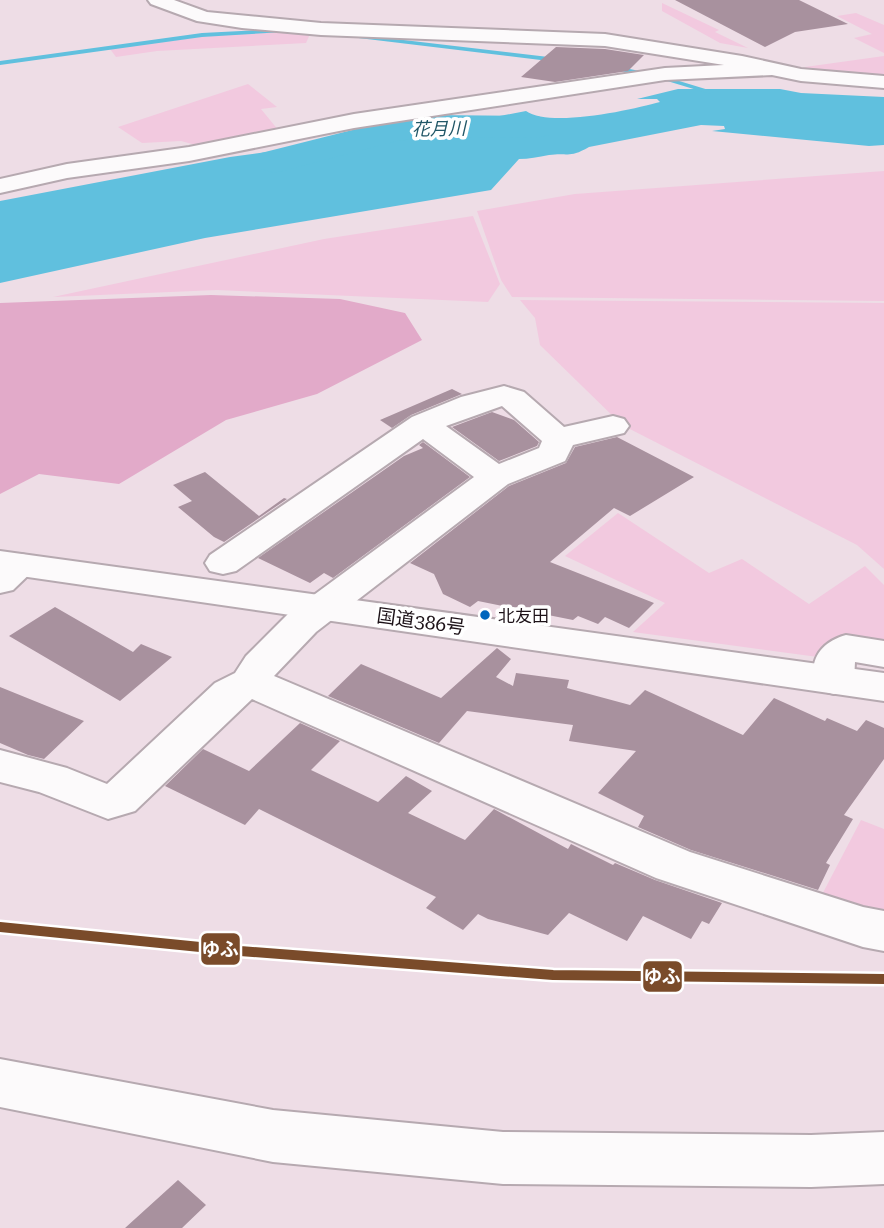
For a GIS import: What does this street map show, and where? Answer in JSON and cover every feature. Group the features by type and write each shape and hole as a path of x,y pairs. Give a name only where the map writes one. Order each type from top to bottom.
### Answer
{"main road":[{"path":"157,0 204,17 242,22 321,29 605,40 635,43 801,75 884,82"},
{"path":"0,186 67,171 189,154 354,121 579,86 665,74 770,69"},
{"path":"223,563 423,424 471,404 504,396 513,399 559,439"},
{"path":"423,424 496,477"},
{"path":"0,766 51,779 108,803 118,799 230,693 250,682 260,665 290,634 323,607 496,477 553,454 559,439 589,429 613,426"},
{"name":"国道386号","path":"7,569 323,607 884,687"},
{"path":"834,680 835,657 846,648 884,654"},
{"path":"250,682 673,865 850,923 884,931"},
{"path":"0,1083 273,1136 503,1158 811,1161 884,1158"}],"shaded area":[{"path":"662,3 719,30 715,32 748,48 720,43 662,11"},
{"path":"856,13 884,25 884,53 854,38 872,34 837,16"},
{"path":"266,32 310,34 306,43 157,51 116,57 110,49 199,37"},
{"path":"884,56 884,75 807,72 805,67"},
{"path":"248,84 277,107 261,109 279,131 203,147 181,141 142,143 118,127"},
{"path":"884,171 884,301 512,297 501,280 477,211 575,194"},
{"path":"473,216 500,284 488,302 217,290 53,297 324,239"},
{"path":"211,295 340,299 405,313 422,340 317,394 226,420 119,484 39,474 0,494 0,303"},
{"path":"520,300 884,303 884,569 857,545 622,425 540,345 535,318"},
{"path":"618,513 709,573 742,559 809,604 865,566 884,585 884,646 818,657 633,632 665,603 565,556"},
{"path":"861,820 884,829 884,925 815,908"}],"water":[{"path":"678,89 780,89 801,93 884,97 884,145 869,146 712,131 725,129 724,126 701,125 589,147 572,154 519,159 491,190 205,238 0,283 0,201 230,157 420,131 526,111 553,118 611,113 660,102 657,99 637,99"}],"building":[{"path":"675,0 799,0 848,24 795,32 765,47"},
{"path":"556,47 605,49 644,55 628,71 555,82 521,77"},
{"path":"452,389 462,394 411,415 392,428 380,420"},
{"path":"492,412 514,420 539,442 537,446 499,461 452,427"},
{"path":"617,437 694,477 630,516 614,508 550,562 654,603 629,628 605,617 598,624 578,616 573,620 478,601 470,607 443,594 434,574 410,563 509,486 566,463 575,447"},
{"path":"423,442 470,477 333,578 324,573 310,583 258,558 404,456 423,448 419,445"},
{"path":"205,472 259,516 284,498 287,499 224,542 178,507 192,501 173,485"},
{"path":"55,607 133,652 141,644 172,657 120,701 9,636"},
{"path":"497,648 511,659 496,677 513,686 516,673 569,680 567,688 630,705 645,690 743,735 774,698 825,721 827,718 857,731 866,720 884,728 884,759 844,815 853,819 826,863 830,865 818,890 691,850 638,827 644,816 598,793 636,751 569,741 573,725 467,711 439,743 328,696 361,664 441,698"},
{"path":"0,687 84,721 44,759 28,755 0,743"},
{"path":"300,723 340,741 311,770 378,802 406,776 432,791 408,813 465,840 494,809 568,849 571,844 613,865 615,863 722,903 709,924 702,921 691,939 643,916 627,941 569,913 548,935 478,914 463,930 426,908 436,897 259,809 245,825 165,786 203,749 249,771"},
{"path":"178,1180 206,1205 182,1228 125,1228"}],"waterway":[{"path":"0,63 202,35 282,31"},
{"path":"344,35 557,60"},
{"path":"614,68 645,74"},
{"path":"666,79 710,92"},
{"name":"花月川","path":"275,161 396,130 431,126 536,127"}],"transit line":[{"name":"ゆふ","path":"0,927 240,951 553,975 884,979"}],"place":[{"name":"北友田","path":"485,615"}]}
